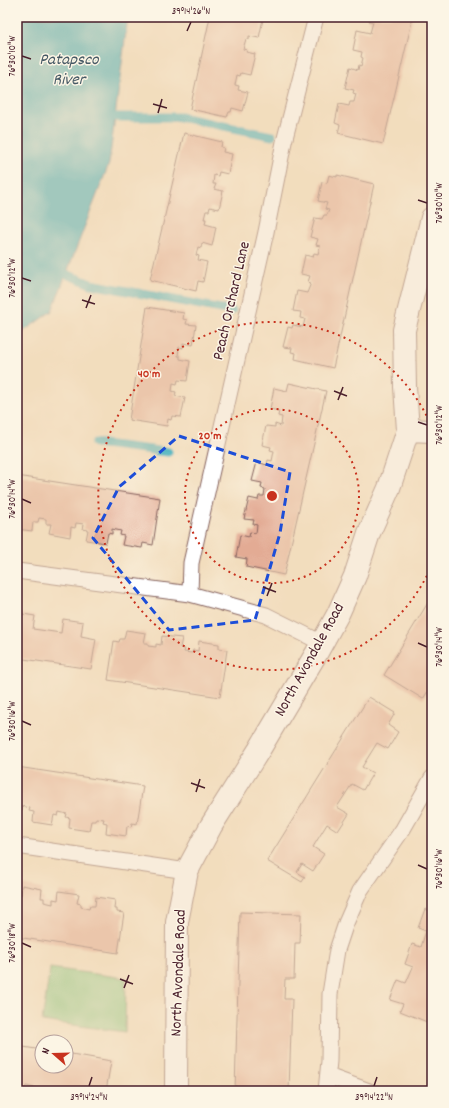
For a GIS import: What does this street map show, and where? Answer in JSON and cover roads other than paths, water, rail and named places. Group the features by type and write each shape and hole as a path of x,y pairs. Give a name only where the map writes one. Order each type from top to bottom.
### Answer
{"street":[{"name":"North Avondale Road","path":"176,1091 177,922 187,871 210,826 259,750 338,614 355,576 369,533 389,488 408,430 405,387 404,330 432,218"},
{"path":"408,430 432,431"}],"lane":[{"name":"Peach Orchard Lane","path":"190,594 191,563 266,232 284,142 316,17"},
{"path":"17,571 190,594 266,615 322,643"},
{"path":"326,1091 329,1060 330,994 337,950 346,923 360,891 427,796 432,778"},
{"path":"17,846 187,871"},
{"path":"328,1076 369,1091"}],"water":[{"name":"Patapsco River","path":"17,17 128,17 109,164 52,311 17,336"}],"waterway":[{"path":"115,117 180,117 272,136"},
{"path":"66,274 91,284 232,311"},
{"path":"95,443 168,452"}]}
